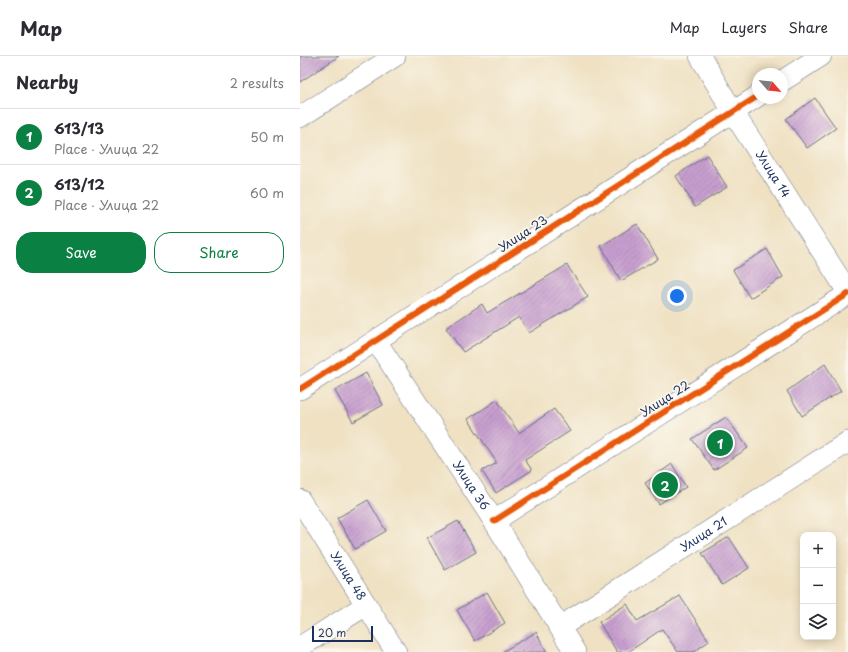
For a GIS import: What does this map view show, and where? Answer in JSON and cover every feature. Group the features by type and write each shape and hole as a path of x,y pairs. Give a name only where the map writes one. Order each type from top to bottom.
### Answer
{"street":[{"path":"300,116 395,56"},
{"name":"Улица 14","path":"700,56 733,112 848,293"},
{"path":"788,77 821,56"},
{"name":"Улица 23","path":"300,389 752,100"},
{"name":"Улица 22","path":"494,521 848,293"},
{"name":"Улица 36","path":"376,340 494,521 575,652"},
{"name":"Улица 21","path":"560,628 848,442"},
{"name":"Улица 48","path":"300,500 396,652"},
{"path":"300,647 366,605"}],"building":[{"path":"300,56 339,56 300,82"},
{"path":"815,98 836,128 807,148 786,119"},
{"path":"707,155 727,187 695,207 676,176"},
{"path":"637,224 658,259 621,281 601,246"},
{"path":"767,249 783,277 750,298 733,270"},
{"path":"567,265 588,297 529,333 519,317 463,352 446,328 482,304 487,313"},
{"path":"825,364 841,391 802,416 787,391"},
{"path":"366,373 383,405 353,422 335,391"},
{"path":"497,400 519,433 554,409 570,431 525,460 532,470 496,493 482,471 497,463 468,419"},
{"path":"726,417 748,448 714,470 692,439"},
{"path":"672,464 686,487 659,504 645,483"},
{"path":"368,500 386,531 355,549 337,518"},
{"path":"458,521 476,552 445,570 427,538"},
{"path":"729,537 749,568 722,585 702,553"},
{"path":"487,592 505,623 475,641 457,610"},
{"path":"680,596 709,641 694,652 678,652 662,629 628,652 617,652 599,622 627,604 637,621"},
{"path":"536,632 547,652 502,652"}],"cycle path":[{"path":"300,389 752,100"},
{"path":"494,521 848,294"}],"place":[{"name":"613/13","path":"720,443"},
{"name":"613/12","path":"665,485"}]}
